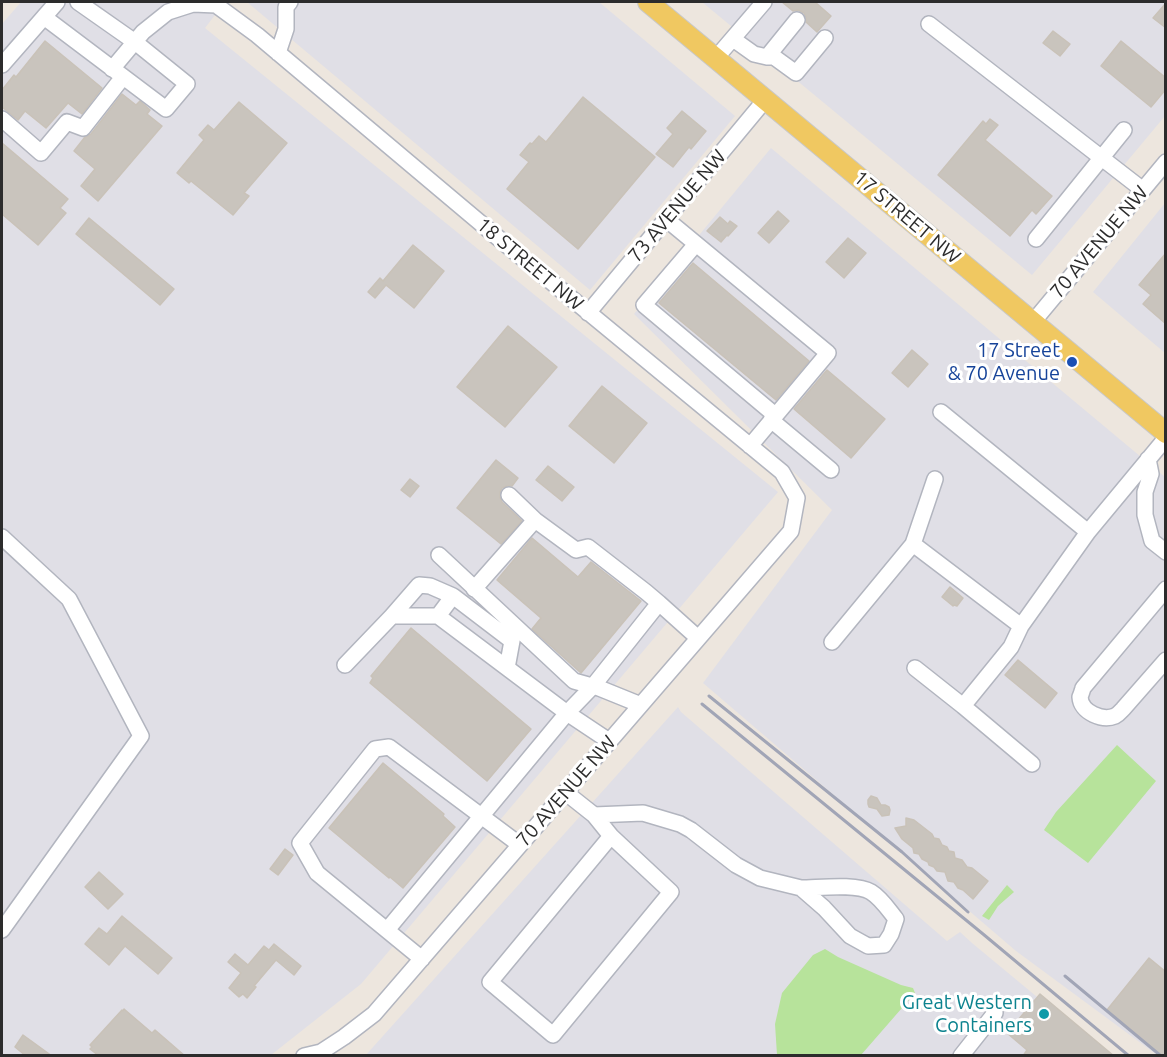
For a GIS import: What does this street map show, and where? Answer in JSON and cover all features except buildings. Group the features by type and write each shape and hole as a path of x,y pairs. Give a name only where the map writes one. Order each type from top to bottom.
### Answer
{"main road":[{"name":"17 STREET NW","path":"648,2 1166,433"}],"street":[{"path":"2,65 57,2"},
{"path":"44,18 166,109 187,84 135,42 78,2"},
{"path":"716,58 764,2"},
{"path":"278,53 286,29 285,3"},
{"name":"18 STREET NW","path":"2,119 41,153 67,122 83,128 143,32 168,12 193,4 216,5 257,35 588,313 782,472 797,498"},
{"path":"767,57 798,20"},
{"path":"929,24 1143,190"},
{"path":"734,39 754,54 774,57 796,73 825,38"},
{"name":"73 AVENUE NW","path":"588,313 765,100"},
{"path":"1036,239 1124,130"},
{"name":"70 AVENUE NW","path":"1033,322 1166,162"},
{"path":"666,219 828,353 750,446"},
{"path":"696,244 645,305 831,470"},
{"path":"941,412 1088,532"},
{"path":"963,706 1011,647 1021,626 1088,532 1166,438"},
{"path":"1148,459 1151,474 1145,492 1145,515 1152,541 1166,552"},
{"path":"832,642 913,544 935,479"},
{"path":"510,495 535,520 576,550 588,547 646,592 698,638"},
{"name":"70 AVENUE NW","path":"304,1056 321,1052 374,1014 791,531 797,498"},
{"path":"474,589 535,520"},
{"path":"2,537 69,599 141,736 2,930"},
{"path":"913,544 1021,626"},
{"path":"439,555 574,681 641,705"},
{"path":"345,665 419,585 430,586 453,596 512,641 507,668"},
{"path":"1166,589 1083,688 1080,697 1083,706 1089,713 1102,718 1115,716 1166,660"},
{"path":"438,616 453,596"},
{"path":"387,930 592,686 658,603"},
{"path":"392,616 438,616 567,713 609,741"},
{"path":"915,668 1032,764"},
{"path":"422,959 317,873 300,843 375,749 389,747 520,845"},
{"path":"565,792 594,815 611,836 671,892 553,1035 490,982 611,836"},
{"path":"594,815 643,813 680,824 736,865 760,878 801,888 857,887 870,891 883,902 896,920 891,934 884,945 868,946 850,936 824,908 801,888"},
{"path":"961,1056 995,1013"}],"shaded area":[{"path":"21,2 225,2 205,28 778,492 361,984 271,1055 2,1056 2,24"},
{"path":"247,2 599,2 735,116 590,290"},
{"path":"702,2 1165,2 1165,116 1032,275"},
{"path":"771,148 1165,477 1165,1055 1157,1055 1016,951 703,683 832,510 634,314"},
{"path":"1165,203 1165,353 1093,292"},
{"path":"678,707 681,712 947,941 960,932 1107,1055 365,1056"}],"green space":[{"path":"1117,745 1156,781 1088,863 1044,830 1056,812"},
{"path":"1007,885 1014,892 998,906 989,920 982,916"},
{"path":"825,949 901,985 913,988 915,993 861,1055 777,1055 775,1024 782,993 813,955"}],"railway":[{"path":"709,696 902,852 968,912"},
{"path":"702,704 1129,1056"},
{"path":"1065,976 1161,1056"}],"place":[{"name":"17 Street & 70 Avenue","path":"1072,362"},
{"name":"Great Western Containers","path":"1044,1014"}]}
